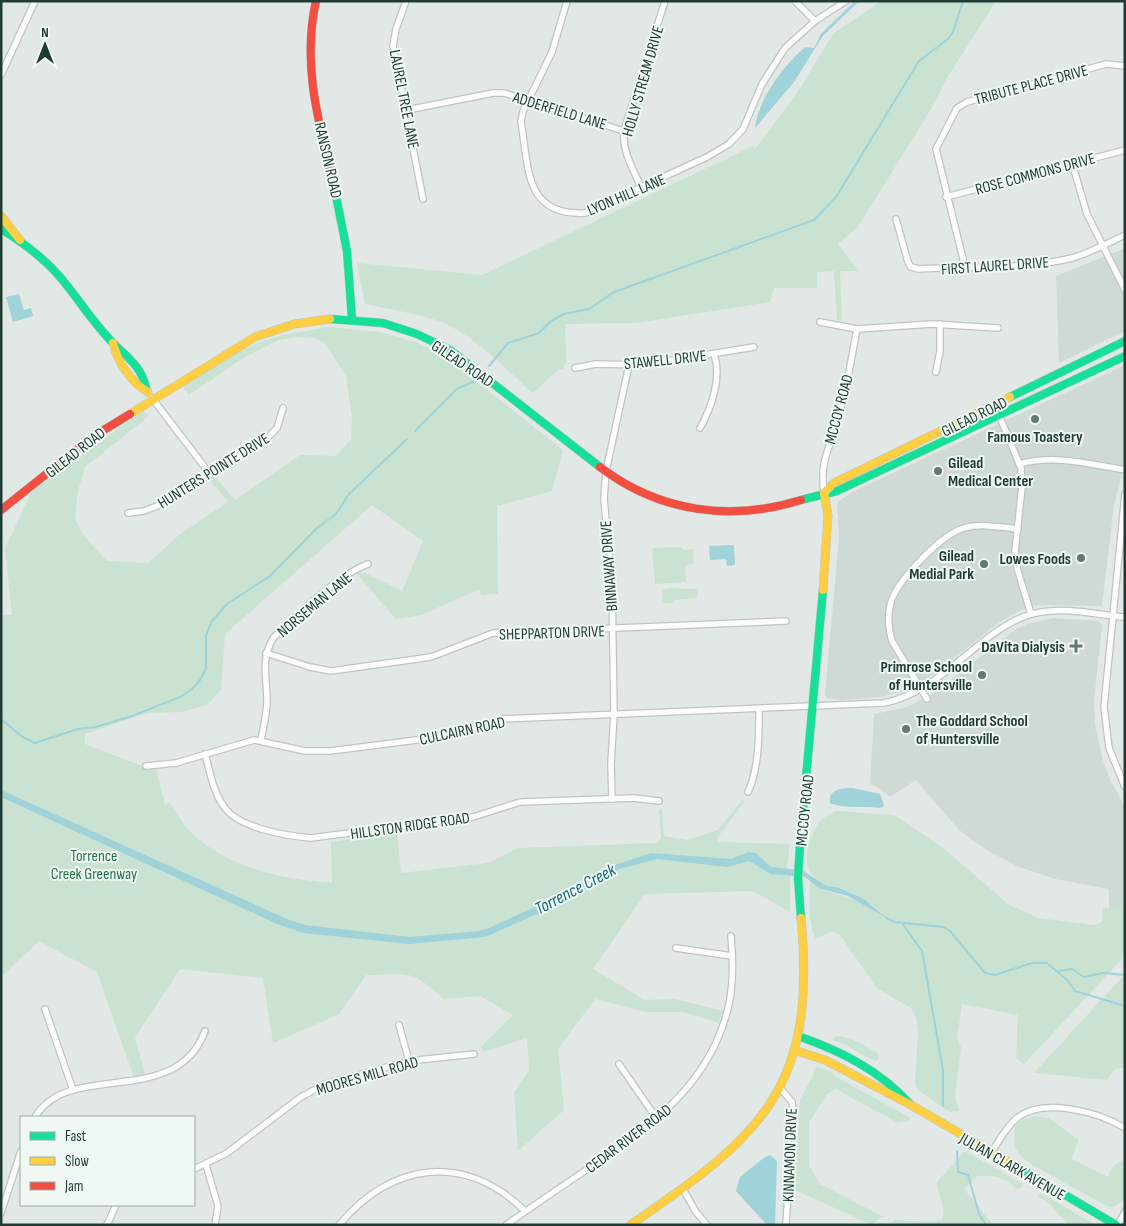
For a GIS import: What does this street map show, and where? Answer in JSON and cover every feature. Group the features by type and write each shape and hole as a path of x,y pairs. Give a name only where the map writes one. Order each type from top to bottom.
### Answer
{"main road":[{"name":"RANSON ROAD","path":"316,1 311,17 308,47 315,100 348,253 352,319"},
{"path":"1,216 21,241 59,275 112,343 122,351 145,380 146,388 152,398"},
{"path":"1,229 21,241"},
{"name":"GILEAD ROAD","path":"1,510 94,436 152,398 255,337 294,324 329,319 352,319 383,323 401,328 450,350 606,471 650,496 689,508 726,513 767,510 824,492 837,491 1125,356"},
{"name":"GILEAD ROAD","path":"824,492 834,484 1125,341"},
{"name":"MCCOY ROAD","path":"630,1225 683,1189 742,1143 762,1118 780,1088 798,1036 805,977 798,881 826,550 828,516 824,492"},
{"name":"JULIAN CLARK AVENUE","path":"798,1036 854,1058 896,1088 911,1105"},
{"name":"JULIAN CLARK AVENUE","path":"794,1050 808,1053 850,1073 888,1097 911,1105 1117,1225"}],"street":[{"path":"1,75 35,1"},
{"name":"LAUREL TREE LANE","path":"406,1 396,28 393,46 423,199"},
{"name":"LYON HILL LANE","path":"567,1 552,52 523,111 521,122 535,191 543,202 556,211 568,214 585,213 707,157 729,144 743,128 772,67 785,48 816,21 846,1"},
{"name":"HOLLY STREAM DRIVE","path":"641,188 626,154 623,141 624,131 665,1"},
{"path":"795,1 816,21"},
{"name":"TRIBUTE PLACE DRIVE","path":"965,267 946,197 936,148 956,108 962,104 1106,64 1125,66"},
{"name":"ADDERFIELD LANE","path":"407,110 493,93 504,93 624,131"},
{"name":"ROSE COMMONS DRIVE","path":"946,197 1125,150"},
{"path":"1072,163 1087,214 1125,290"},
{"name":"FIRST LAUREL DRIVE","path":"896,219 911,267 919,269 1022,265 1061,260 1103,246 1125,236"},
{"path":"820,322 857,329 940,324 998,328"},
{"path":"936,372 940,351 940,324"},
{"name":"MCCOY ROAD","path":"824,492 823,463 836,425 857,329"},
{"name":"STAWELL DRIVE","path":"575,368 596,364 629,365 754,347"},
{"path":"700,428 707,415 715,388 717,371 714,354"},
{"name":"BINNAWAY DRIVE","path":"612,799 611,764 614,714 612,585 604,499 606,471 629,365"},
{"path":"152,398 210,474"},
{"name":"HUNTERS POINTE DRIVE","path":"128,513 155,508 268,437 280,422 283,408"},
{"path":"999,415 1019,464 1022,486 1015,546 1017,568 1031,614"},
{"path":"1019,464 1044,458 1063,459 1125,470"},
{"path":"1125,494 1104,716 1112,758 1125,787"},
{"path":"927,699 897,652 889,630 890,608 896,591 915,568 945,538 955,532 978,526 1018,529"},
{"name":"NORSEMAN LANE","path":"261,740 267,703 264,665 266,653 274,638 339,581 358,568 368,564"},
{"name":"CULCAIRN ROAD","path":"146,766 166,765 243,741 261,740 305,751 330,751 448,736 501,719 759,710 884,703 920,690 1002,629 1020,618 1031,614 1061,610 1125,617"},
{"name":"SHEPPARTON DRIVE","path":"266,653 310,667 331,671 431,657 493,633 612,630 786,621"},
{"path":"748,792 756,758 759,710"},
{"name":"HILLSTON RIDGE ROAD","path":"205,754 219,799 232,815 250,824 296,837 319,837 433,823 481,815 520,802 633,798 659,801"},
{"name":"CEDAR RIVER ROAD","path":"506,1225 657,1119 692,1082 718,1037 729,1002 732,956 731,936"},
{"path":"676,948 732,956"},
{"path":"44,1008 72,1090"},
{"path":"399,1025 409,1061"},
{"path":"36,1116 47,1103 72,1090 132,1081 175,1067 190,1058 197,1049 204,1031"},
{"name":"MOORES MILL ROAD","path":"195,1169 206,1165 227,1153 301,1097 316,1088 409,1061 474,1054"},
{"path":"619,1064 657,1119"},
{"name":"KINNAMON DRIVE","path":"780,1088 792,1102 793,1109 786,1225"},
{"path":"991,1153 1017,1118 1028,1112 1043,1109 1065,1109 1100,1115 1125,1128"},
{"path":"1,1213 20,1155"},
{"path":"206,1165 217,1202 216,1225"},
{"path":"339,1225 359,1203 377,1190 402,1178 429,1172 453,1172 480,1179 500,1190 525,1211"},
{"path":"683,1189 696,1212 707,1225"},
{"path":"107,1225 116,1206"},
{"path":"1117,1225 1125,1212"}],"shaded area":[{"path":"1125,248 1125,331 1059,363 1056,276"},
{"path":"1125,365 1125,461 1114,505 1102,606 1036,605 1019,611 1000,622 927,679 905,691 881,697 841,700 827,698 825,694 839,538 837,505 839,501 852,492"},
{"path":"1053,618 1099,621 1102,625 1094,701 1095,724 1103,761 1111,782 1125,806 1125,932 1109,932 1109,889 1055,879 1019,867 988,851 959,830 916,780 890,797 882,790 870,784 874,714 907,707 932,694 1015,630 1027,624"}],"green space":[{"path":"881,1 996,1 947,78 934,104 858,227 838,244 858,271 840,271 842,321 837,320 834,271 817,272 817,288 774,288 770,302 636,323 565,324 566,360 564,369 558,370 533,393 477,344 452,327 421,316 365,304 357,263 482,275 753,146 755,149 795,96 834,33"},
{"name":"Torrence Creek Greenway","path":"329,327 380,332 416,342 428,348 451,361 563,450 552,491 497,506 498,594 481,595 480,589 421,615 396,619 356,573 365,573 402,591 423,541 372,505 225,634 221,690 207,705 181,712 147,713 85,734 85,744 148,768 156,768 165,804 170,803 185,826 216,852 234,861 273,874 313,881 332,883 331,842 397,832 401,873 488,863 518,848 656,843 661,838 659,810 662,808 664,836 687,840 718,830 742,800 745,801 717,838 718,842 790,844 786,874 790,874 790,912 753,891 645,894 593,969 645,1000 675,999 723,1011 719,1023 684,1012 646,1012 595,999 558,1049 564,1110 518,1151 514,1092 529,1070 527,1038 483,1052 481,1047 513,1015 480,996 443,999 423,982 408,975 366,975 339,1014 273,1043 263,978 180,969 135,1037 145,1075 134,1078 97,972 39,941 1,977 1,615 12,615 5,548 32,491 143,411 149,416 85,467 78,491 75,518 83,535 107,561 148,563 179,535 228,502 209,479 215,476 235,500 300,455 336,456 351,439 352,417 346,376 325,343 314,338 297,337 279,340 245,357 189,395 183,387 228,359 263,341 281,335"},
{"path":"681,547 684,550 693,549 694,564 685,565 686,582 655,584 652,550 654,548"},
{"path":"669,588 698,589 697,598 674,600 673,603 662,603 663,590"},
{"path":"836,811 894,815 943,848 1008,904 1038,918 1095,925 1102,922 1103,909 1125,905 1125,956 1024,1064 1016,1058 1018,1015 962,1004 957,1039 961,1047 955,1097 959,1111 950,1112 919,1091 915,1083 918,1031 916,1017 911,1008 877,988 840,935 831,931 816,939 813,932 810,918 810,881 819,888 863,903 882,916 883,913 849,892 825,886 810,873 807,854 812,835 823,819"},
{"path":"1125,974 1125,1067 1115,1069 1107,1080 1034,1073"},
{"path":"837,1036 865,1045 879,1054 879,1058 876,1061 834,1041 833,1038"},
{"path":"817,1067 829,1071 838,1078 911,1118 910,1120 898,1123 836,1089 827,1094 809,1122 809,1166 820,1184 882,1216 872,1225 795,1190 800,1100"},
{"path":"1035,1116 1048,1118 1079,1140 1071,1159 1108,1177 1113,1166 1125,1159 1125,1199 1113,1207 1107,1206 1029,1163 1019,1154 1014,1145 1015,1127 1018,1122"},
{"path":"965,1151 1023,1184 1022,1187 1016,1189 1004,1179 977,1176 964,1189 993,1225 889,1225 895,1220 933,1222 943,1219 943,1209 937,1182"},
{"path":"1041,1193 1094,1225 1068,1225 1051,1205 1038,1196"}],"water":[{"path":"855,1 859,1 822,37 794,82 755,128 761,105 773,83 805,47 814,48 821,34"},
{"path":"19,294 24,310 31,308 33,316 13,322 6,297"},
{"path":"734,545 735,565 727,566 726,559 710,560 709,546"},
{"path":"853,788 880,794 884,806 880,808 848,807 830,803 833,792 840,789"},
{"path":"1,790 289,920 305,925 410,937 479,931 559,896 611,866 651,853 731,859 748,852 756,853 771,867 802,870 826,886 837,887 864,899 888,919 848,896 819,888 805,877 771,874 749,861 727,867 657,859 619,869 564,902 485,937 409,944 303,933 277,924 1,797"},
{"path":"770,1155 777,1161 775,1225 767,1225 736,1191 740,1177"}],"waterway":[{"path":"489,366 508,343 539,333 551,321 564,314 589,309 614,292 814,220 836,197 919,61 948,39 953,32 963,1"},
{"path":"415,431 457,389 477,380"},
{"path":"1,719 21,736 35,743 78,729 96,727 132,716 180,697 191,690 200,680 206,668 206,635 212,621 227,604 270,576 317,528 336,514 349,494 407,439"},
{"name":"Torrence Creek","path":"886,918 895,922 943,927 950,931 985,973 995,975 1032,963 1047,963 1067,980 1075,991 1125,1006"},
{"path":"902,923 922,951 943,1070 943,1106"},
{"path":"1058,971 1072,969 1084,977 1103,973 1125,975"},
{"path":"957,1151 958,1172 968,1175 979,1214 986,1225"}],"traffic: fast":[{"path":"333,181 347,251 352,319"},
{"path":"1,229 17,239 54,270 99,327 137,368 146,388"},
{"path":"330,319 383,323 417,334 450,350 600,467"},
{"path":"1010,397 1125,341"},
{"path":"801,500 837,491 1125,356"},
{"path":"801,918 798,878 800,844 823,590"},
{"path":"798,1036 844,1055 872,1071 910,1104"},
{"path":"1021,1169 1116,1225"}],"traffic: slow":[{"path":"1,216 20,240"},
{"path":"130,414 255,337 294,324 330,319"},
{"path":"113,343 118,358 126,371 136,383 148,392"},
{"path":"824,493 834,483 1010,397"},
{"path":"823,590 828,516 824,493"},
{"path":"630,1225 715,1163 747,1133 771,1102 789,1066 800,1025 804,976 801,918"},
{"path":"794,1050 825,1060 911,1105 1021,1169"}],"traffic: jam":[{"path":"316,1 312,24 311,69 317,114 333,181"},
{"path":"1,510 94,436 130,414"},
{"path":"600,467 646,494 696,509 748,510 775,507 801,500"}],"place":[{"name":"Famous Toastery","path":"1035,419"},
{"name":"Gilead Medical Center","path":"938,471"},
{"name":"Lowes Foods","path":"1081,558"},
{"name":"Gilead Medial Park","path":"984,564"},
{"name":"DaVita Dialysis","path":"1076,646"},
{"name":"Primrose School of Huntersville","path":"982,675"},
{"name":"The Goddard School of Huntersville","path":"906,729"}]}
